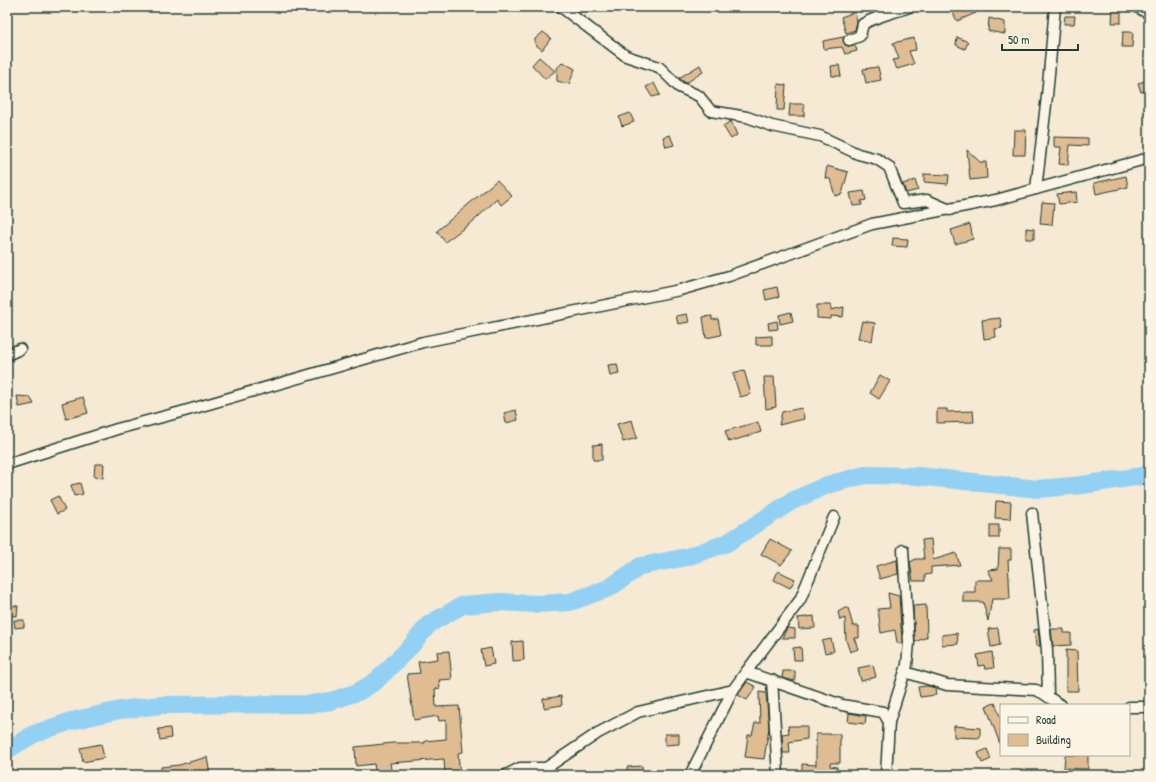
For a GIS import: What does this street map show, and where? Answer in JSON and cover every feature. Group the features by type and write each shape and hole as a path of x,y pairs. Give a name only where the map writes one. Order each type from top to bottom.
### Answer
{"street":[{"path":"561,7 626,56 659,67 679,87 699,96 712,111 747,117 772,126 820,136 858,154 877,159 889,167 904,203 927,200 950,210"},
{"path":"849,40 860,36 863,24 875,17 908,7"},
{"path":"1036,189 1047,96 1055,7"},
{"path":"1137,7 1149,14"},
{"path":"7,464 117,428 181,412 423,342 680,290 729,276 872,224 900,217 950,210 1036,189 1149,158"},
{"path":"7,356 20,349"},
{"path":"1032,513 1047,650 1048,695"},
{"path":"690,775 734,690 800,600 834,517"},
{"path":"886,775 889,722 904,672 909,642 903,550"},
{"path":"746,672 842,705 883,712 889,722"},
{"path":"904,672 947,685 1036,690 1048,695 1054,702 1059,704"},
{"path":"772,680 778,775"},
{"path":"506,775 520,768 546,768 598,733 638,712 734,690"},
{"path":"1130,707 1149,707"}],"building":[{"path":"956,7 974,7 976,13 957,21 951,9"},
{"path":"1113,7 1121,7 1121,23 1112,23"},
{"path":"855,12 857,21 855,30 846,33 841,17"},
{"path":"1065,16 1075,16 1074,24 1064,24"},
{"path":"989,18 1005,22 1005,34 988,31"},
{"path":"543,32 551,38 542,50 535,44 535,39"},
{"path":"1123,32 1133,32 1132,47 1122,47"},
{"path":"843,37 845,45 855,45 857,51 845,54 842,47 824,49 823,41"},
{"path":"957,37 968,42 965,49 956,45"},
{"path":"914,38 916,50 909,51 914,64 897,69 892,60 899,59 893,43"},
{"path":"539,57 555,71 545,79 532,65"},
{"path":"563,62 575,69 569,84 557,81 557,68"},
{"path":"700,65 703,72 686,83 679,78"},
{"path":"839,65 841,76 832,76 831,66"},
{"path":"878,67 881,80 866,83 863,69"},
{"path":"1149,80 1149,90 1141,92 1138,83"},
{"path":"654,83 660,95 652,97 646,87"},
{"path":"778,84 786,85 784,110 777,110"},
{"path":"790,104 804,104 804,116 789,116"},
{"path":"630,113 634,122 622,126 619,117"},
{"path":"731,121 737,135 731,139 723,126"},
{"path":"1014,130 1026,130 1025,155 1013,155"},
{"path":"670,135 674,145 666,147 663,137"},
{"path":"1054,137 1088,138 1088,146 1070,145 1068,165 1059,164 1061,147 1054,147"},
{"path":"967,150 980,162 986,162 987,178 970,180"},
{"path":"827,166 848,172 842,194 835,196 830,179 825,178"},
{"path":"924,174 949,175 948,184 924,182"},
{"path":"1126,176 1128,187 1096,194 1094,183"},
{"path":"497,180 512,196 501,205 497,199 476,219 445,242 437,231"},
{"path":"915,180 918,190 906,193 903,184"},
{"path":"864,191 866,200 861,201 862,205 853,206 850,193"},
{"path":"1076,192 1077,202 1059,204 1057,194"},
{"path":"1042,202 1054,203 1052,225 1040,224"},
{"path":"970,224 973,239 955,244 951,230"},
{"path":"1026,228 1034,229 1034,239 1026,239"},
{"path":"893,238 908,239 907,247 892,246"},
{"path":"777,287 779,297 766,300 764,290"},
{"path":"817,305 831,305 831,310 844,307 843,317 831,316 831,319 817,318"},
{"path":"791,312 793,321 780,324 779,315"},
{"path":"687,314 689,322 678,324 676,316"},
{"path":"712,316 712,320 718,319 721,335 706,338 703,317"},
{"path":"1000,318 1002,328 995,329 996,337 984,339 982,320"},
{"path":"777,321 778,329 769,330 768,323"},
{"path":"862,321 875,323 872,341 858,338"},
{"path":"772,336 772,345 756,345 756,337"},
{"path":"617,364 619,374 610,376 608,365"},
{"path":"744,370 751,394 740,397 733,373"},
{"path":"880,375 890,381 879,399 870,393"},
{"path":"764,377 774,377 776,407 766,409"},
{"path":"17,396 30,397 34,404 19,407"},
{"path":"83,397 88,413 66,419 62,403"},
{"path":"802,408 804,419 779,425 782,412"},
{"path":"937,409 947,409 947,412 973,411 974,422 937,423"},
{"path":"516,410 518,420 506,423 504,413"},
{"path":"632,420 637,438 623,442 617,424"},
{"path":"758,422 761,432 729,442 725,431"},
{"path":"602,444 602,460 593,460 593,445"},
{"path":"95,464 104,464 103,478 94,477"},
{"path":"80,483 83,494 74,496 71,485"},
{"path":"58,496 65,510 57,514 50,500"},
{"path":"996,501 1011,502 1010,519 995,518"},
{"path":"990,525 999,525 999,538 990,538"},
{"path":"770,539 792,551 781,565 761,554"},
{"path":"931,539 933,560 956,553 960,565 931,567 931,574 925,575 925,581 913,581 910,562 916,559 924,559 922,540"},
{"path":"999,549 1011,549 1011,560 1008,560 1010,599 992,599 988,621 983,602 963,602 963,592 975,592 975,580 993,580 988,570 998,569"},
{"path":"897,560 898,574 880,579 876,566"},
{"path":"778,571 795,579 790,588 774,580"},
{"path":"888,593 899,596 902,643 897,643 895,630 881,633 878,609 890,608"},
{"path":"7,605 18,606 17,616 7,615"},
{"path":"926,605 927,637 915,642 913,606"},
{"path":"848,608 853,626 859,626 859,638 854,638 858,649 850,652 846,640 845,618 840,620 838,612"},
{"path":"814,616 815,628 799,629 798,618"},
{"path":"14,620 24,620 24,627 15,628"},
{"path":"787,628 795,629 795,638 782,638"},
{"path":"998,628 1000,645 991,647 988,629"},
{"path":"1038,629 1040,646 1036,646 1034,630"},
{"path":"1051,629 1064,629 1064,633 1071,633 1071,645 1053,646"},
{"path":"957,633 958,644 942,645 942,635"},
{"path":"831,639 834,651 825,653 822,641"},
{"path":"523,641 524,660 513,661 512,642"},
{"path":"801,647 802,660 794,660 793,648"},
{"path":"491,648 494,664 484,666 481,650"},
{"path":"1066,650 1077,651 1078,691 1066,691"},
{"path":"449,651 452,679 439,680 440,688 435,689 436,707 459,706 463,752 458,753 460,775 445,775 444,759 390,763 392,775 376,775 374,764 356,766 355,747 393,743 425,743 425,741 446,739 446,720 439,721 438,716 414,720 407,674 420,673 418,662 438,659 437,652"},
{"path":"992,652 994,668 985,669 984,665 979,666 977,655"},
{"path":"873,665 876,677 861,681 858,668"},
{"path":"783,671 795,671 795,681 782,678"},
{"path":"747,682 756,687 747,700 738,695"},
{"path":"928,686 935,688 936,695 920,697 918,687"},
{"path":"759,692 766,693 769,728 764,759 745,757 748,735 752,735 755,723 760,723"},
{"path":"561,696 562,705 544,708 543,699"},
{"path":"995,703 1000,716 1000,744 986,706"},
{"path":"849,713 866,716 865,724 848,722"},
{"path":"788,726 807,726 807,739 789,742 790,753 783,753 782,734 789,733"},
{"path":"954,726 980,728 980,738 954,737"},
{"path":"170,728 171,738 160,740 158,729"},
{"path":"665,734 679,734 679,744 665,745"},
{"path":"816,734 840,734 840,763 830,763 830,766 837,767 837,771 830,772 831,775 821,775 821,773 802,774 802,764 816,765"},
{"path":"101,744 104,758 83,762 80,748"},
{"path":"987,749 991,759 982,763 978,753"},
{"path":"1065,756 1088,756 1088,769 1064,768"},
{"path":"207,757 210,775 200,775 200,771 186,775 185,773 162,775 161,767 179,765"},
{"path":"642,766 643,775 628,775 627,767"}],"waterway":[{"path":"7,750 34,734 71,721 120,710 161,705 311,704 331,701 358,692 376,681 412,645 429,624 463,605 499,602 537,604 570,602 609,588 641,566 687,557 727,543 792,501 827,485 865,475 918,476 1038,489 1082,485 1149,475"}]}
